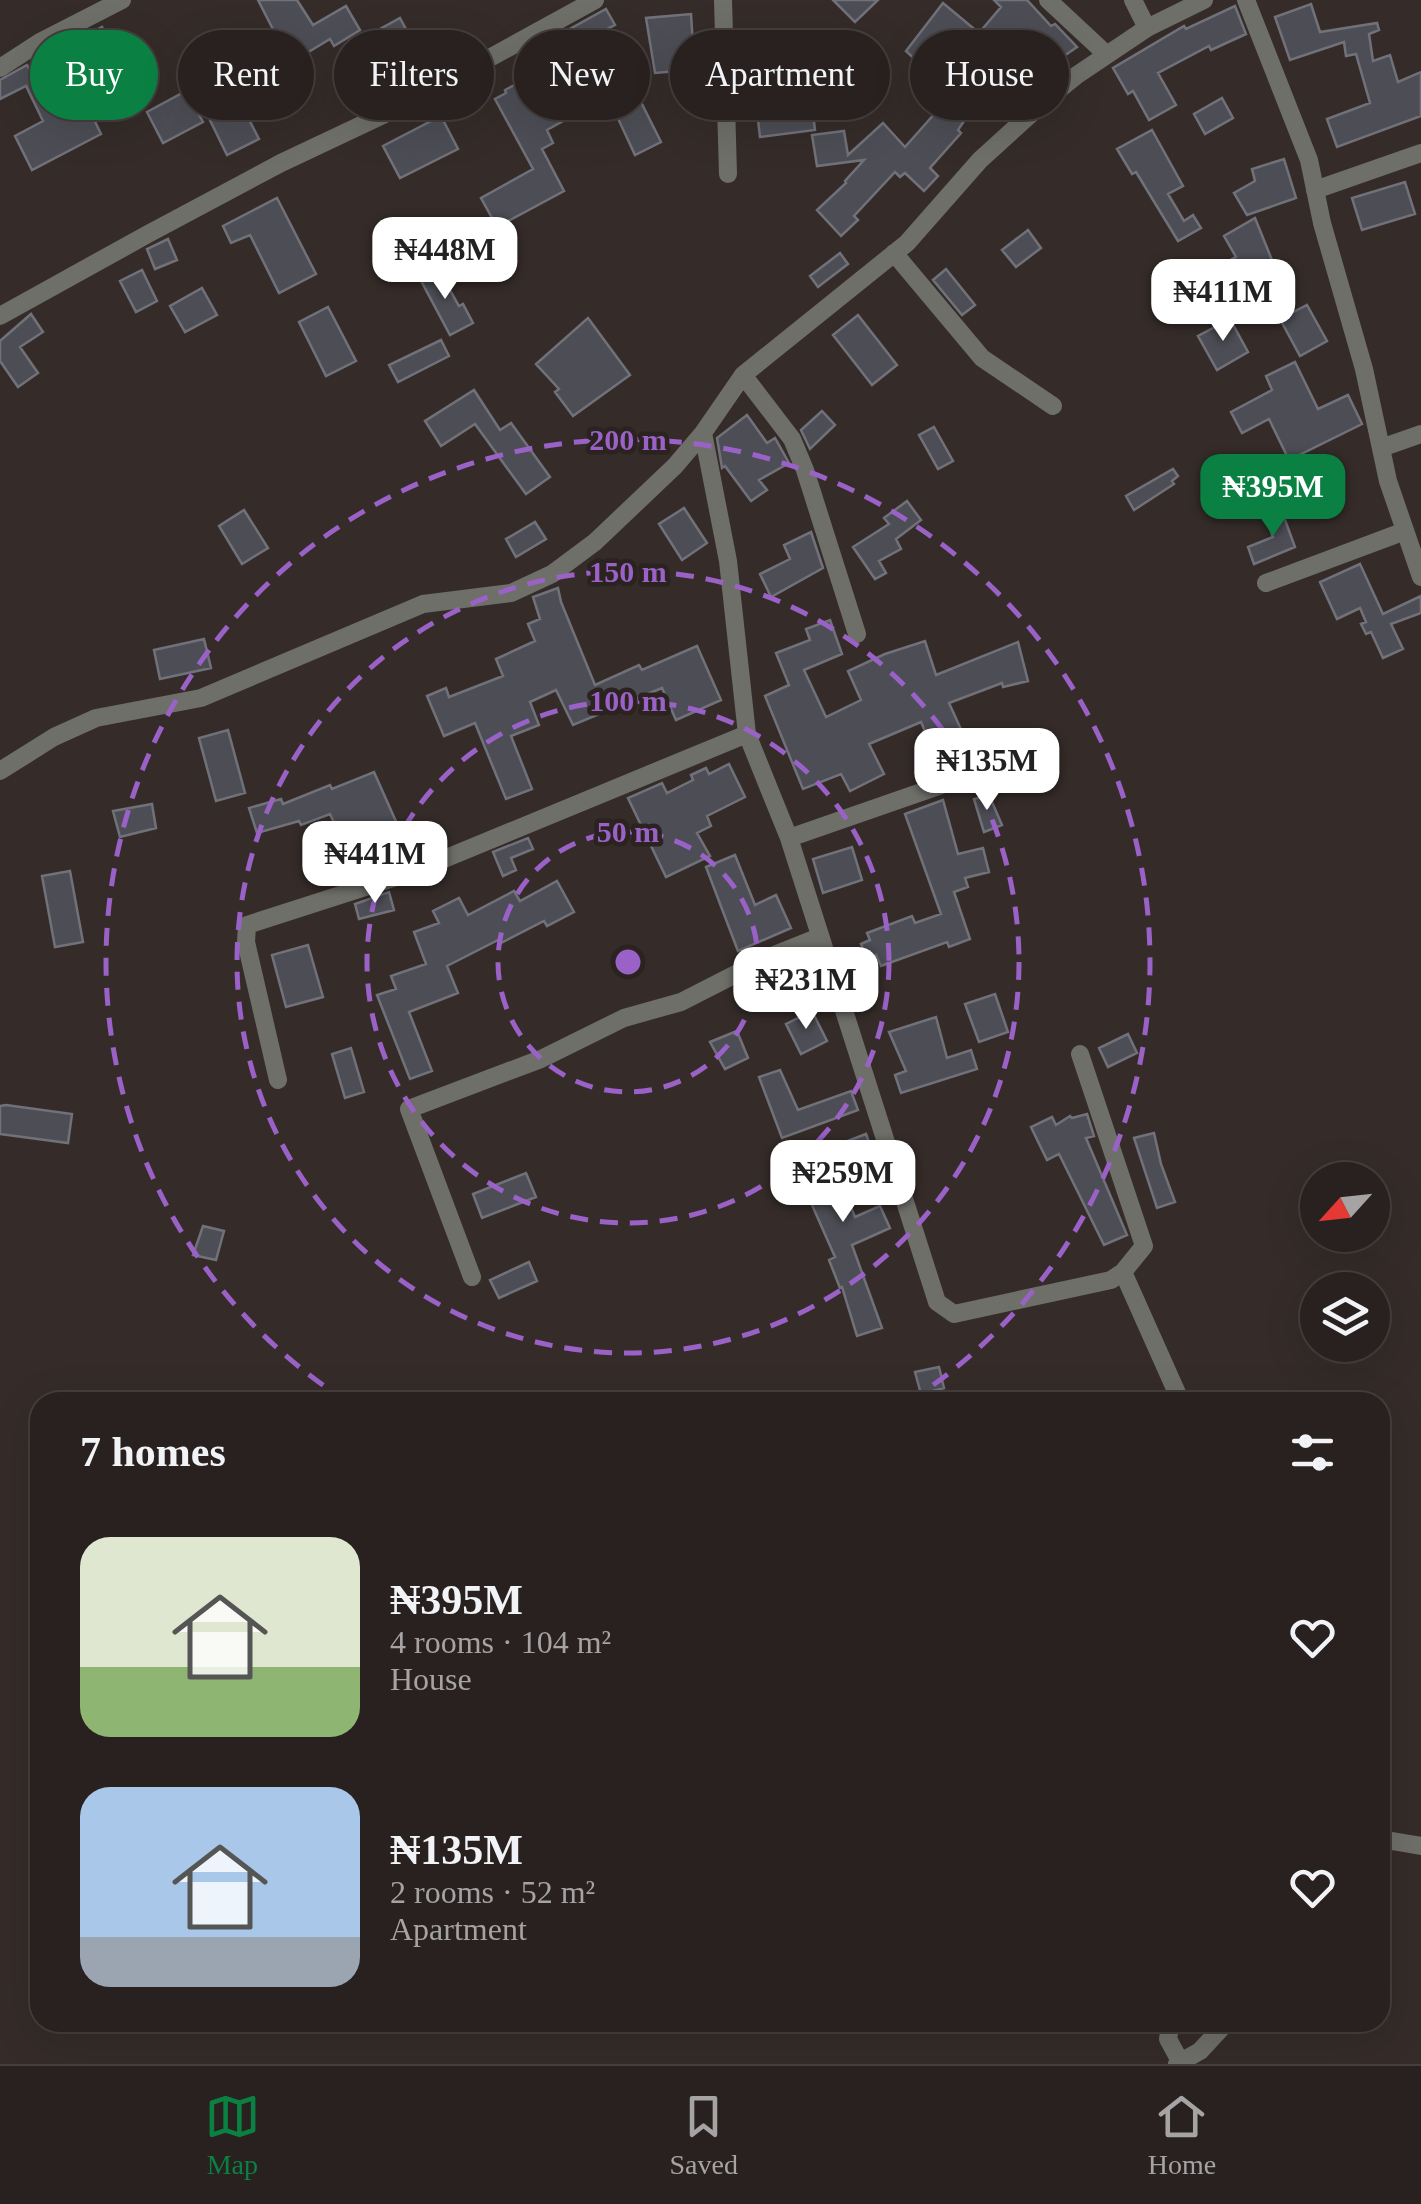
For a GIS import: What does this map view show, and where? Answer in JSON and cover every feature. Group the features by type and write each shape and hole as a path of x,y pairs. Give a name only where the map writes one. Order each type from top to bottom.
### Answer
{"street":[{"path":"0,68 40,42 122,0"},
{"path":"0,316 281,164 406,104 595,0"},
{"path":"722,0 728,174"},
{"path":"1048,0 1106,54"},
{"path":"1133,0 1147,28"},
{"path":"0,771 54,737 96,718 201,698 422,604 512,593 552,574 596,542 642,500 704,434 743,375 907,243 980,160 1045,101 1106,54 1204,0"},
{"path":"1246,0 1298,130 1364,370 1381,448 1421,577"},
{"path":"1315,190 1421,153"},
{"path":"894,253 982,358 1054,406"},
{"path":"743,375 792,438 806,470 857,634"},
{"path":"704,434 728,561 747,734 789,838 937,1302 954,1314 1111,1280 1124,1272 1144,1246 1080,1054"},
{"path":"1381,448 1421,434"},
{"path":"1266,583 1405,532"},
{"path":"278,1080 246,942 248,924 415,872 747,734"},
{"path":"789,838 956,780"},
{"path":"472,1277 409,1110 541,1060 624,1018 680,1002 819,936"},
{"path":"1124,1272 1177,1392"},
{"path":"1390,1840 1421,1846"},
{"path":"1169,2032 1168,2039 1179,2063 1200,2051 1218,2032"}],"building":[{"path":"258,0 297,0 313,25 346,6 360,30 334,30 334,46 330,39 314,49 314,30 273,30"},
{"path":"833,0 878,0 855,22"},
{"path":"994,0 1027,0 1051,26 1055,24 1061,30 982,30 1001,7"},
{"path":"943,3 975,30 922,30"},
{"path":"1311,4 1320,32 1377,23 1379,30 1369,34 1373,61 1390,55 1398,82 1421,72 1421,116 1337,147 1327,119 1370,103 1356,54 1346,56 1344,42 1290,60 1275,17"},
{"path":"1235,6 1246,34 1211,50 1209,46 1158,73 1176,105 1149,120 1133,91 1128,94 1113,68 1184,26 1186,29"},
{"path":"606,9 615,25 605,30 568,30"},
{"path":"691,14 692,30 670,30 670,72 655,73 646,18"},
{"path":"400,18 406,30 381,30"},
{"path":"27,65 30,94 26,86 0,99 0,80"},
{"path":"514,85 514,120 565,120 547,130 553,143 542,149 564,191 497,227 481,198 533,169 495,99"},
{"path":"178,95 178,120 203,122 163,143 151,120 158,120 158,106"},
{"path":"1222,98 1233,118 1205,134 1194,114"},
{"path":"94,120 101,134 32,170 15,136 43,121"},
{"path":"210,120 249,120 259,139 227,155"},
{"path":"433,120 443,120 458,149 400,178 383,146"},
{"path":"619,120 650,120 661,142 635,155"},
{"path":"758,120 814,120 815,130 760,137"},
{"path":"929,120 965,120 958,130 961,133 930,168 938,176 924,191 905,173 900,177 895,172 841,236 817,210 864,160 817,166 812,135 844,131 848,155 883,123 905,147"},
{"path":"1152,130 1183,186 1168,194 1184,221 1193,215 1201,228 1178,241 1136,172 1132,174 1117,149"},
{"path":"1284,159 1296,198 1247,215 1234,193 1255,181 1252,169"},
{"path":"1405,182 1415,214 1362,230 1352,198"},
{"path":"277,198 316,274 279,293 250,235 231,243 223,226"},
{"path":"1255,218 1274,265 1241,280 1232,259 1236,257 1224,236"},
{"path":"1028,230 1041,248 1016,267 1002,250"},
{"path":"168,239 177,260 155,269 147,249"},
{"path":"840,253 848,264 818,287 810,276"},
{"path":"437,267 473,323 450,335 419,277"},
{"path":"946,269 975,305 962,315 933,280"},
{"path":"142,270 157,301 136,312 120,281"},
{"path":"202,288 217,315 185,332 170,306"},
{"path":"1307,305 1327,341 1300,356 1280,319"},
{"path":"328,307 356,361 326,376 299,322"},
{"path":"31,314 43,332 20,347 38,373 18,387 0,361 0,341"},
{"path":"858,315 897,365 872,385 833,335"},
{"path":"588,318 630,375 573,416 555,392 559,389 536,364"},
{"path":"1230,319 1248,352 1217,370 1198,336"},
{"path":"441,340 449,356 398,382 389,365"},
{"path":"1295,362 1318,409 1348,395 1362,424 1289,460 1269,419 1242,433 1231,412 1272,390 1266,376"},
{"path":"474,390 500,430 511,423 550,477 526,494 475,424 441,446 425,421"},
{"path":"822,411 835,425 810,449 801,430"},
{"path":"747,415 767,443 775,438 789,463 759,480 767,490 751,501 725,466 722,468 717,438"},
{"path":"934,427 953,461 938,469 919,435"},
{"path":"1173,469 1178,476 1172,481 1174,484 1134,510 1126,496"},
{"path":"907,501 921,520 896,539 901,549 879,561 886,573 875,579 853,547 889,524 884,518"},
{"path":"684,508 707,543 682,560 659,524"},
{"path":"1281,509 1295,547 1254,564 1248,547 1273,537 1265,515"},
{"path":"244,510 268,548 242,564 219,526"},
{"path":"535,522 546,539 516,557 506,539"},
{"path":"811,532 823,568 771,597 760,574 790,559 784,545"},
{"path":"1360,564 1383,614 1421,596 1421,613 1391,624 1403,649 1383,658 1371,632 1366,634 1361,624 1366,622 1360,608 1337,619 1320,582"},
{"path":"558,588 595,685 697,646 721,700 676,720 662,688 573,725 556,690 530,702 539,725 511,736 532,789 506,799 475,723 444,736 427,696 446,688 449,697 503,676 496,659 535,641 528,624 540,619 533,597"},
{"path":"830,620 842,654 804,670 826,717 861,700 848,671 925,641 936,675 1018,642 1028,681 1003,687 1002,683 949,703 964,736 933,750 921,722 869,744 884,774 850,791 841,774 803,789 765,696 789,685 776,653 810,640 806,629"},
{"path":"204,639 211,668 160,679 154,650"},
{"path":"228,730 245,793 216,801 199,738"},
{"path":"729,764 745,797 707,816 711,826 697,833 710,856 666,877 628,798 662,783 667,793 693,780 691,775 706,768 709,774"},
{"path":"374,772 410,853 371,872 365,859 331,873 322,850 343,842 330,814 301,825 299,821 257,833 249,808 281,799 283,804"},
{"path":"989,795 1002,825 984,832 974,799"},
{"path":"943,800 958,854 983,848 989,872 965,878 968,887 954,892 970,939 949,947 947,942 881,966 876,955 867,959 861,944 870,940 867,933 912,916 915,923 941,914 905,814"},
{"path":"152,804 156,828 120,837 113,811"},
{"path":"528,838 533,849 511,858 516,870 503,876 493,852"},
{"path":"852,847 862,880 823,893 813,859"},
{"path":"735,855 755,905 776,895 791,928 738,951 706,867"},
{"path":"70,871 83,942 55,947 42,876"},
{"path":"557,881 574,912 547,926 544,921 501,943 500,939 447,966 458,993 409,1012 432,1071 410,1079 377,995 396,989 391,976 426,964 414,932 439,923 433,911 459,898 468,915 514,891 520,901"},
{"path":"389,892 394,910 359,919 355,904"},
{"path":"308,945 323,997 286,1007 272,955"},
{"path":"995,994 1008,1032 979,1042 965,1004"},
{"path":"812,1011 827,1041 801,1054 786,1024"},
{"path":"936,1017 947,1058 971,1050 977,1069 901,1093 895,1075 906,1071 889,1032"},
{"path":"737,1031 748,1058 725,1069 710,1042"},
{"path":"1128,1034 1137,1053 1108,1067 1099,1048"},
{"path":"351,1048 364,1092 345,1098 332,1054"},
{"path":"780,1070 798,1110 851,1091 858,1110 782,1138 759,1077"},
{"path":"0,1106 72,1114 68,1143 0,1134"},
{"path":"1087,1114 1094,1136 1086,1138 1127,1235 1104,1245 1059,1154 1047,1160 1031,1127 1052,1117 1056,1125 1070,1116"},
{"path":"1154,1133 1175,1202 1157,1208 1134,1138"},
{"path":"866,1134 872,1151 834,1165 855,1217 880,1206 890,1228 852,1245 882,1328 857,1336 829,1260 835,1257 793,1162"},
{"path":"526,1173 536,1197 482,1218 473,1194"},
{"path":"203,1226 224,1231 216,1260 193,1255"},
{"path":"529,1262 537,1281 499,1298 490,1280"},
{"path":"939,1367 944,1388 920,1392 915,1372"}]}
